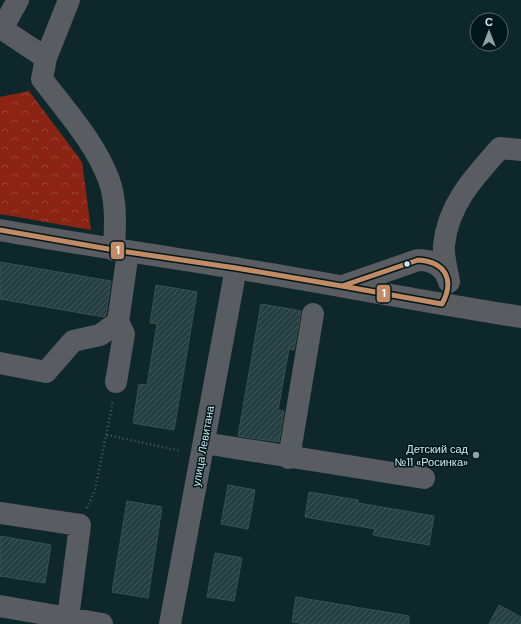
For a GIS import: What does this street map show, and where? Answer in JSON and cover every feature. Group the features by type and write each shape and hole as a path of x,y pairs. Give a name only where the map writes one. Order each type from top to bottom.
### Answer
{"street":[{"path":"18,0 2,29 46,58"},
{"path":"69,0 46,58 42,79 89,143 109,180 121,251 118,322 124,334 116,382"},
{"path":"442,304 446,297 449,281 444,245 455,205 476,175 500,148 521,150"},
{"path":"0,230 121,251 236,268 521,317"},
{"path":"340,287 418,260 444,245"},
{"path":"418,260 434,262 441,267 449,281"},
{"name":"улица Левитана","path":"170,624 236,268"},
{"path":"290,458 313,314"},
{"path":"0,363 46,372 73,341 100,335 118,322"},
{"path":"202,449 290,458 424,478"},
{"path":"0,513 80,525 68,618"},
{"path":"0,606 102,624"}],"path":[{"path":"80,525 95,490 107,435 116,382"},
{"path":"107,435 202,449"}],"green space":[{"path":"29,91 82,162 91,230 0,214 0,97"}],"building":[{"path":"0,262 111,281 106,315 104,317 0,299"},
{"path":"156,285 197,292 174,430 133,423 139,384 147,385 157,324 150,323"},
{"path":"261,304 301,311 294,350 289,349 278,410 284,411 279,442 238,436"},
{"path":"228,485 255,490 248,529 221,524"},
{"path":"309,492 358,500 358,503 434,516 429,545 373,535 375,529 305,517"},
{"path":"127,501 162,507 148,598 112,592"},
{"path":"0,536 51,545 45,583 0,576"},
{"path":"215,553 242,558 234,601 207,597"},
{"path":"296,597 409,616 409,624 307,624 292,622"},
{"path":"499,605 521,617 521,624 489,624"}],"transit line":[{"name":"1","path":"0,230 114,250 236,268"},
{"name":"1","path":"418,260 428,261 435,264 441,268 445,274 448,280 448,287 442,304 342,286 418,260"},
{"name":"1","path":"236,268 342,286"},
{"name":"1","path":"236,268 342,286"}],"place":[{"name":"Детский сад №11 «Росинка»","path":"476,455"}]}
